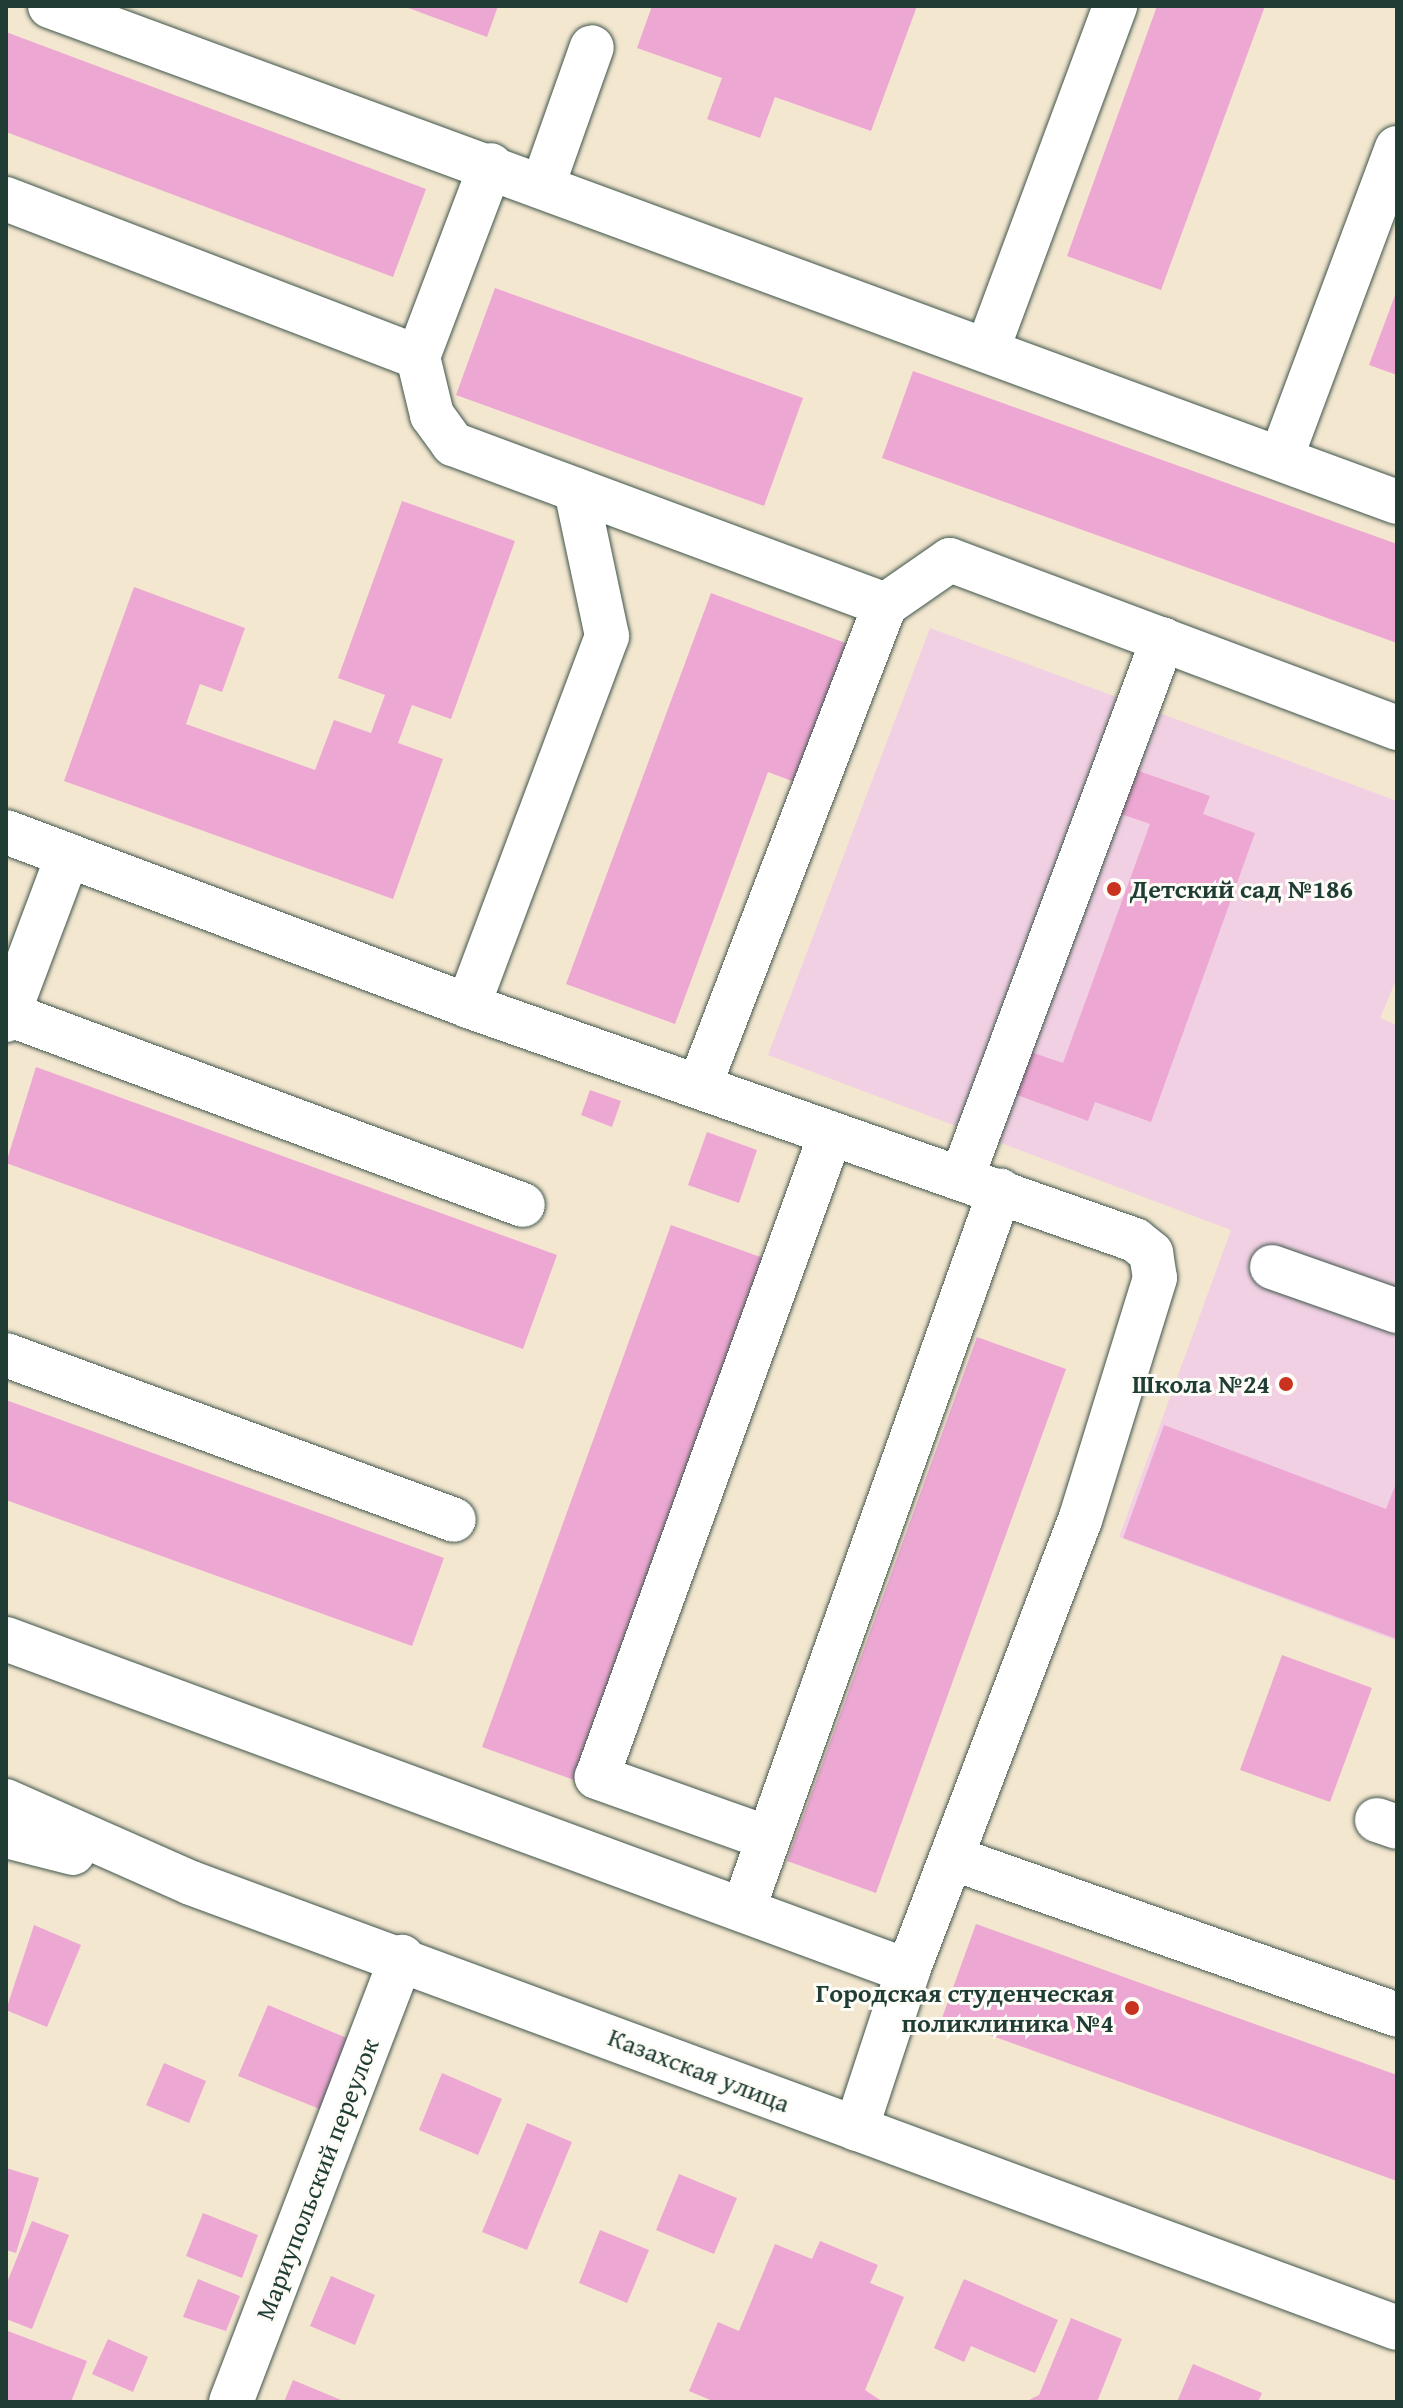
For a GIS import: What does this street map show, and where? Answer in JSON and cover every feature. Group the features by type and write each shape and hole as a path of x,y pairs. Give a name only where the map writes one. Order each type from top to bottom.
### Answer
{"main road":[{"path":"50,6 988,348 1397,502"},
{"path":"988,348 1115,6"},
{"path":"543,185 592,47"},
{"path":"1281,458 1397,148"},
{"path":"491,165 418,357 432,415 453,444 885,605"},
{"path":"6,199 418,357"},
{"path":"468,1006 607,636 576,490"},
{"path":"699,1087 885,605 950,560 1397,728"},
{"path":"743,1910 1163,639"},
{"path":"6,832 468,1006 1135,1240 1151,1253 1155,1278 1080,1520 908,1971 856,2129"},
{"path":"68,855 7,1017 523,1205"},
{"path":"768,1838 597,1777 831,1133"},
{"path":"1272,1267 1397,1311"},
{"path":"6,1355 454,1520"},
{"path":"6,1639 908,1971"},
{"name":"Казахская улица","path":"6,1801 191,1883 402,1957 856,2129 1397,2328"},
{"path":"6,1836 191,1883"},
{"path":"952,1858 1397,2015"},
{"name":"Мариупольский переулок","path":"231,2402 402,1957"}],"shaded area":[{"name":"Детский сад №186","path":"930,628 1397,801 1397,978 1380,1018 1397,1025 1397,1641 1119,1537 1231,1230 768,1055"}],"building":[{"path":"403,6 498,6 487,37"},
{"path":"652,6 917,6 871,131 775,97 760,138 707,119 722,78 637,48"},
{"path":"1157,6 1265,6 1161,290 1067,256"},
{"path":"6,32 426,189 393,277 6,132"},
{"path":"495,288 803,398 764,506 456,395"},
{"path":"1397,290 1397,375 1369,365"},
{"path":"913,371 1397,544 1397,643 882,458"},
{"path":"402,501 515,541 451,719 412,705 398,743 443,759 393,899 64,781 134,587 245,628 222,692 200,684 186,724 315,770 334,720 371,733 385,695 338,678"},
{"path":"711,593 851,645 800,784 768,772 675,1024 566,984"},
{"path":"1133,769 1210,796 1203,814 1255,833 1151,1122 1095,1102 1088,1121 1012,1093 1028,1051 1063,1063 1150,824 1118,813"},
{"path":"36,1067 557,1255 523,1349 6,1163"},
{"path":"590,1090 621,1101 612,1127 581,1115"},
{"path":"707,1132 757,1150 739,1203 688,1185"},
{"path":"671,1225 766,1259 577,1781 482,1747"},
{"path":"977,1337 1066,1369 876,1893 787,1861"},
{"path":"6,1400 444,1558 412,1646 6,1500"},
{"path":"1164,1425 1386,1509 1397,1481 1397,1639 1123,1538"},
{"path":"1282,1655 1372,1688 1330,1802 1240,1770"},
{"path":"976,1924 1397,2075 1397,2181 942,2018"},
{"path":"34,1925 81,1945 47,2027 6,2010"},
{"path":"268,2005 361,2044 332,2114 238,2076"},
{"path":"164,2063 206,2081 189,2123 146,2105"},
{"path":"442,2073 502,2099 478,2155 419,2130"},
{"path":"527,2123 572,2142 527,2250 482,2232"},
{"path":"6,2168 39,2178 16,2253 6,2250"},
{"path":"679,2174 737,2198 714,2254 656,2230"},
{"path":"203,2213 258,2235 242,2278 186,2256"},
{"path":"32,2221 69,2235 32,2329 6,2319 6,2285"},
{"path":"600,2230 649,2250 627,2303 579,2283"},
{"path":"820,2241 878,2265 870,2283 904,2297 865,2390 883,2402 715,2402 689,2391 718,2322 739,2331 775,2244 812,2259"},
{"path":"331,2276 375,2295 355,2345 310,2326"},
{"path":"198,2279 240,2296 226,2331 183,2317"},
{"path":"964,2279 1058,2320 1035,2373 971,2346 964,2362 934,2348"},
{"path":"1071,2318 1122,2339 1097,2402 1025,2402 1039,2395"},
{"path":"8,2331 87,2361 71,2402 6,2402"},
{"path":"108,2339 148,2357 133,2392 92,2374"},
{"path":"1193,2364 1262,2393 1258,2402 1177,2402"},
{"path":"293,2380 341,2400 341,2402 284,2402"}],"place":[{"name":"Детский сад №186","path":"1114,889"},
{"name":"Школа №24","path":"1286,1384"},
{"name":"Городская студенческая поликлиника №4","path":"1132,2008"}]}
